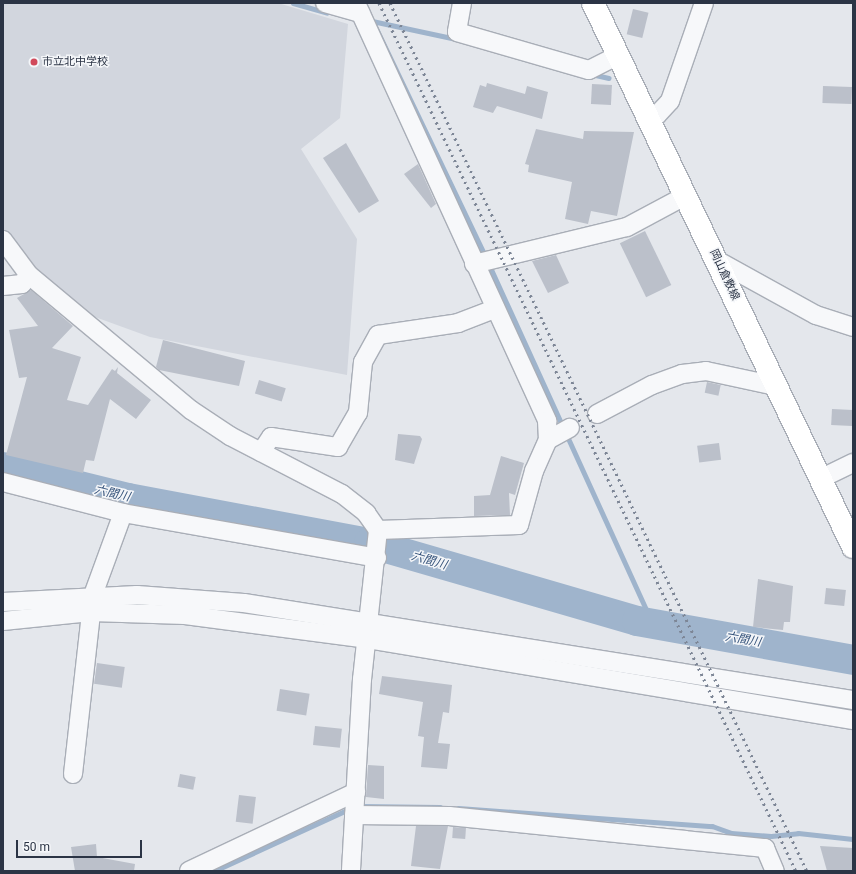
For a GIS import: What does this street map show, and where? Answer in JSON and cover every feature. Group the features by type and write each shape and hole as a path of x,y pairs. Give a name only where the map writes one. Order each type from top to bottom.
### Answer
{"main road":[{"name":"岡山倉敷線","path":"593,3 647,119 718,261 853,546"}],"street":[{"path":"3,482 123,513 378,545 519,525 534,471 562,433 547,421 495,309 482,262 361,14 325,3"},
{"path":"462,3 457,32 589,70 617,56"},
{"path":"647,119 657,115 670,101 706,4"},
{"path":"482,262 627,227 685,196"},
{"path":"3,240 29,275 191,410 261,452 342,494 366,513 378,545 369,631 351,871"},
{"path":"718,261 816,315 853,327"},
{"path":"3,286 22,284 29,275"},
{"path":"261,452 271,437 338,447 358,413 363,362 378,335 458,323 495,309"},
{"path":"597,414 652,385 682,374 706,371 776,386"},
{"path":"820,479 853,463"},
{"path":"73,774 92,604 123,513"},
{"path":"3,621 92,604 181,596 853,720"},
{"path":"3,602 92,604"},
{"path":"369,631 853,700"},
{"path":"189,871 355,805 448,816 765,848 775,871"}],"shaded area":[{"path":"3,3 278,3 348,24 340,118 301,149 357,239 347,375 150,337 84,313 25,263 3,230"}],"building":[{"path":"633,9 649,13 642,38 627,34"},
{"path":"487,83 525,94 527,86 548,92 542,119 497,106 493,113 473,107 480,85 486,87"},
{"path":"592,84 612,85 611,105 591,104"},
{"path":"823,86 852,87 851,104 822,103"},
{"path":"536,129 583,139 584,131 634,132 617,216 591,211 588,224 565,219 572,182 528,172 529,165 525,164"},
{"path":"346,143 379,201 359,213 323,158"},
{"path":"418,164 436,204 431,208 404,174"},
{"path":"645,231 671,285 646,297 620,243"},
{"path":"556,255 569,283 548,293 532,261"},
{"path":"31,290 73,326 52,348 81,357 67,400 88,405 112,369 115,371 118,367 117,373 151,400 136,419 110,399 94,461 86,460 83,473 6,455 27,377 19,378 9,330 38,326 17,298"},
{"path":"163,340 245,361 239,386 159,370 156,367"},
{"path":"259,380 286,388 282,402 255,393"},
{"path":"707,382 721,385 718,396 705,393"},
{"path":"832,409 853,410 852,426 831,425"},
{"path":"398,434 420,436 422,439 414,464 395,460"},
{"path":"719,443 721,460 699,463 697,446"},
{"path":"501,456 524,463 515,495 509,493 510,515 474,516 474,496 490,495"},
{"path":"758,579 793,586 790,622 784,622 783,630 753,627"},
{"path":"826,588 846,590 844,606 824,604"},
{"path":"97,663 125,667 122,688 94,684"},
{"path":"382,676 452,685 449,713 443,712 438,743 450,744 447,769 421,767 424,737 418,736 423,702 379,694"},
{"path":"280,689 310,694 306,715 277,711"},
{"path":"315,726 342,729 340,748 313,745"},
{"path":"368,765 384,766 384,799 366,797"},
{"path":"180,774 196,777 193,790 178,787"},
{"path":"239,795 256,797 253,824 236,822"},
{"path":"416,826 448,826 440,869 411,866"},
{"path":"453,827 466,828 465,839 452,838"},
{"path":"96,844 97,857 135,864 134,871 75,871 71,847"},
{"path":"820,846 853,848 853,871 827,871"}],"waterway":[{"path":"293,3 327,13"},
{"path":"372,21 456,39"},
{"path":"373,22 484,254 652,623"},
{"path":"591,74 609,78"},
{"name":"六間川","path":"3,467 128,498 369,543 637,621 853,660"},
{"path":"359,806 440,807"},
{"path":"214,871 351,808"},
{"path":"458,808 712,826 731,833 771,836 798,833 853,839"}],"railway":[{"path":"379,3 796,871"},
{"path":"390,3 807,871"}],"place":[{"name":"市立北中学校","path":"34,62"}]}
